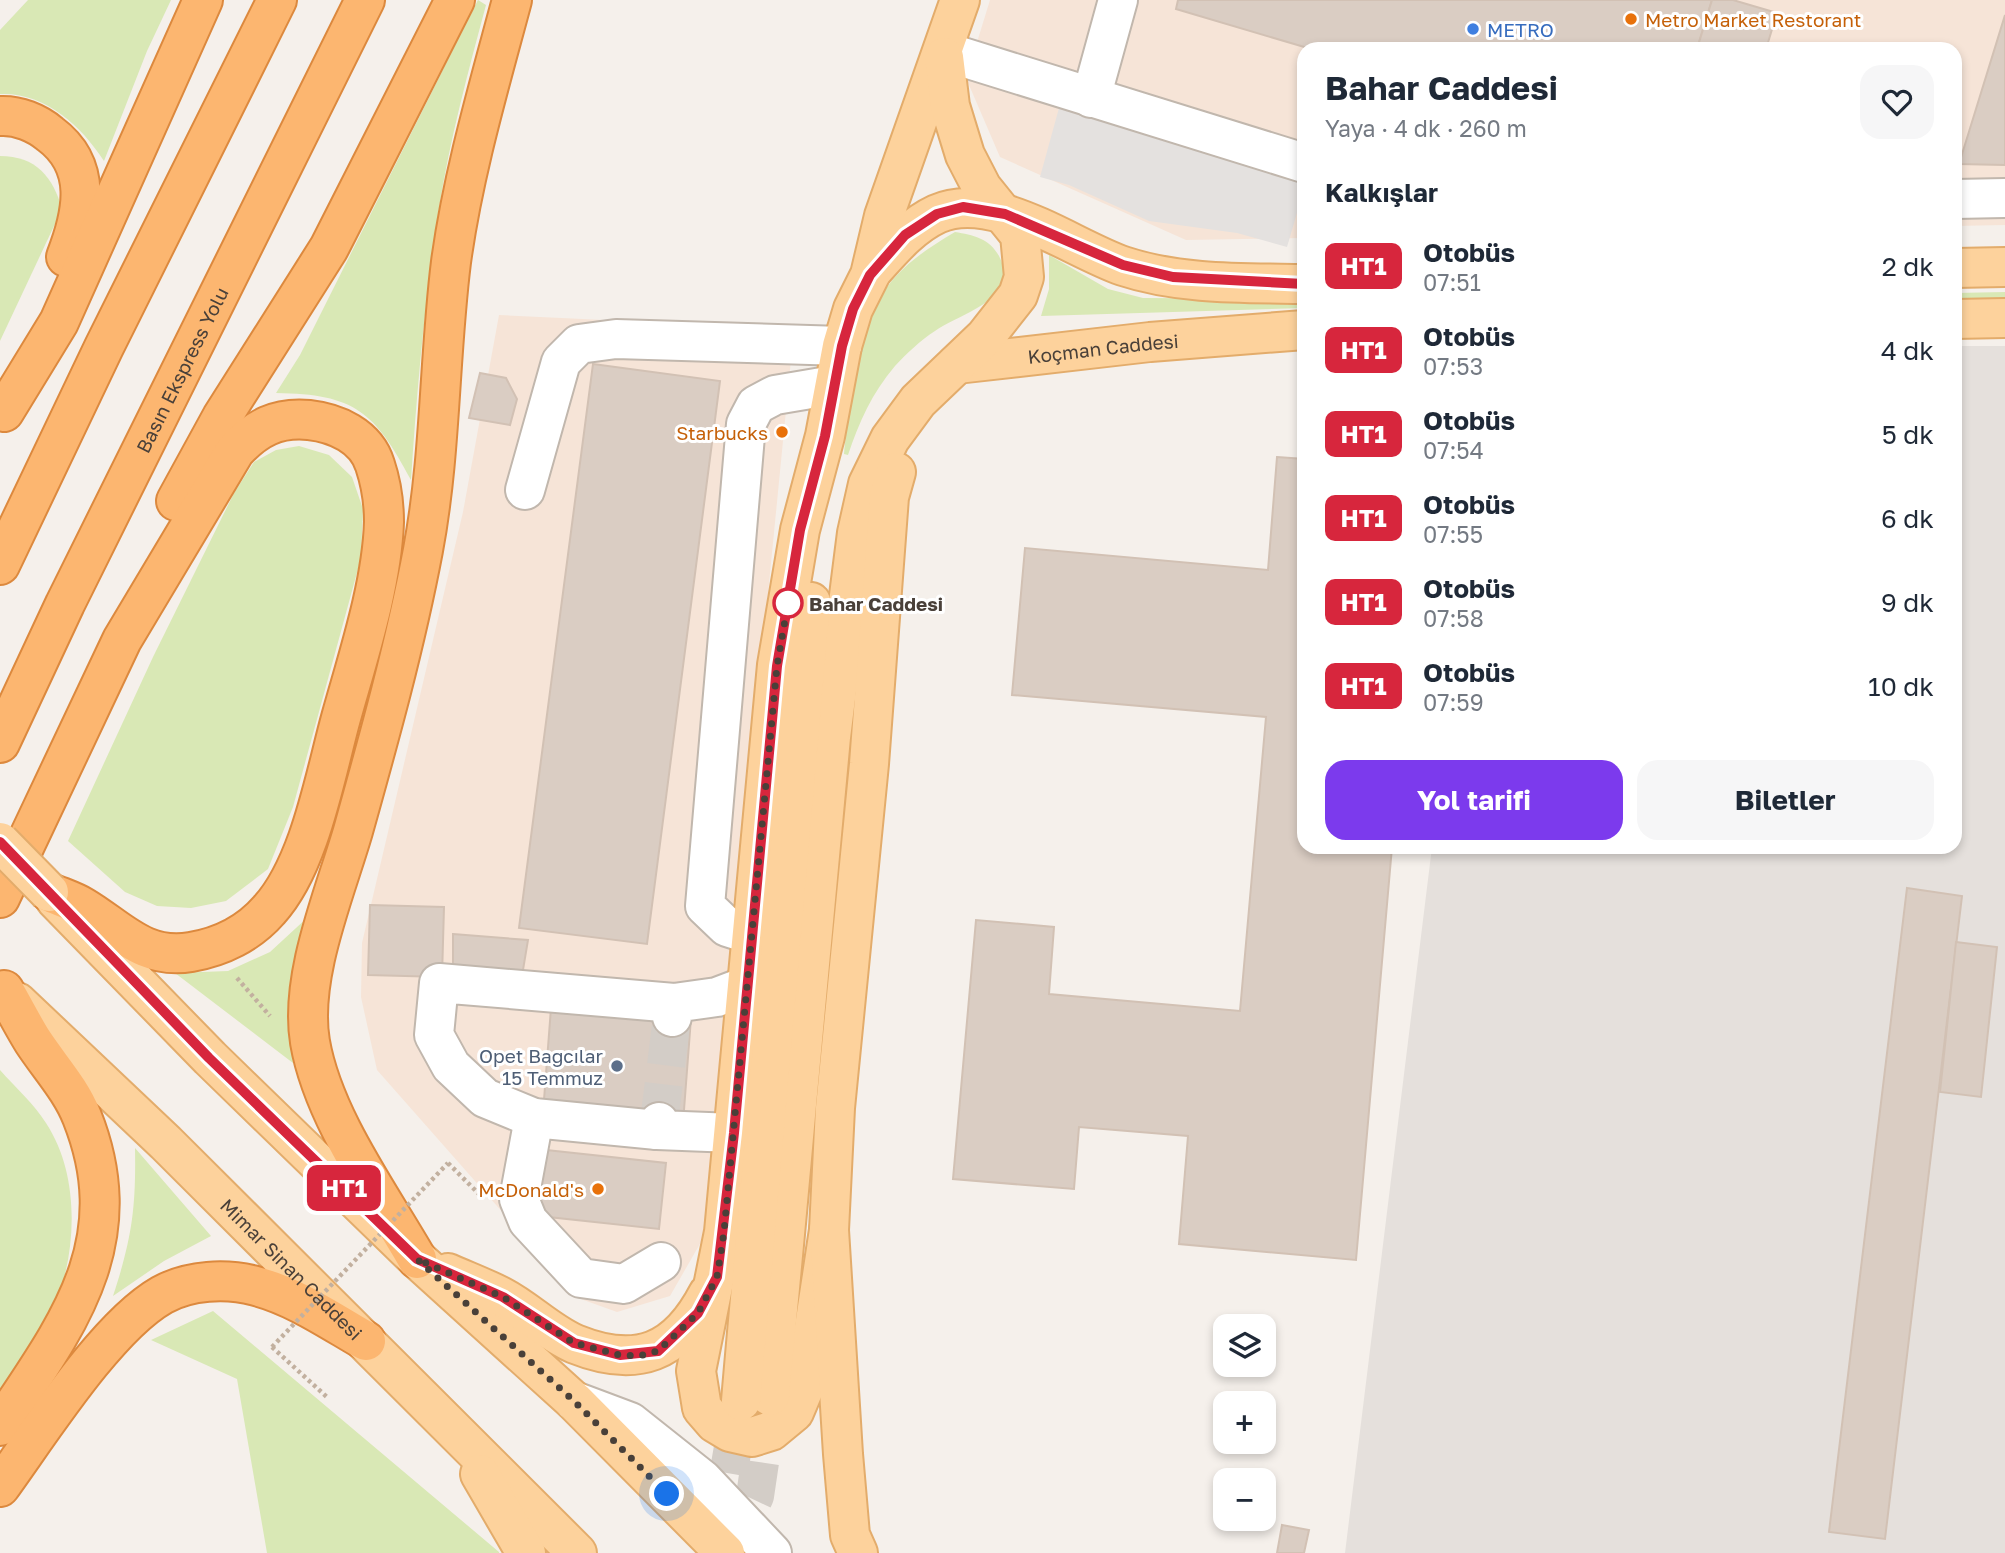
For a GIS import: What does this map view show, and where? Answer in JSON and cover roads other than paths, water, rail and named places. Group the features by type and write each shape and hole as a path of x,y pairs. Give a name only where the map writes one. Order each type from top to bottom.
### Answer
{"highway":[{"path":"2,416 59,322 203,0"},
{"path":"0,565 155,241 278,0"},
{"name":"Basın Ekspress Yolu","path":"0,743 89,556 365,0"},
{"path":"122,640 140,584 167,519 222,417 329,248 455,0"},
{"path":"417,1259 339,1123 320,1080 310,1040 310,1003 318,947 399,663 423,548 433,479 452,262 468,172 512,0"},
{"path":"0,117 37,124 59,141 75,162 82,187 79,223 2,416"},
{"path":"0,898 122,640 235,451 249,436 271,423 295,419 329,422 355,436 374,461 382,492 384,523 378,567 358,657 319,800 285,888 270,910 243,934 190,952 159,952 123,937 83,907 49,892"},
{"path":"0,1426 55,1344 78,1301 94,1259 102,1206 99,1175 82,1116 66,1086 34,1042 2,988"},
{"path":"0,1486 72,1388 134,1314 163,1294 190,1284 234,1282 258,1286 308,1308 366,1342"}],"main road":[{"path":"918,401 888,497 869,764 835,1108 829,1230 805,1386 794,1412 771,1431 752,1437 730,1432 715,1423 702,1408 696,1371 717,1277 734,1133 777,666 800,530 825,436 842,346 853,309 870,275 884,216 960,0"},
{"path":"825,436 755,1398 831,737 857,533 868,484 890,439 918,401 985,337 1018,295 1024,277 1020,235 982,188 965,155 950,106 943,51"},
{"path":"870,275 905,235 937,214 963,207 1005,214 1123,265 1173,277 1235,283 1297,284"},
{"path":"1962,268 2005,267"},
{"path":"1962,319 2005,318"},
{"name":"Koçman Caddesi","path":"957,364 1150,342 1297,331"},
{"path":"0,842 209,1058 417,1259 574,1401 724,1553"},
{"name":"Mimar Sinan Caddesi","path":"2,988 166,1143 577,1553"},
{"path":"829,1230 842,1454 850,1535 858,1553"},
{"path":"417,1259 503,1297 574,1343 620,1355 658,1351 698,1313 717,1277"},
{"path":"450,1424 526,1553"}],"lane":[{"path":"1091,97 1118,0"},
{"path":"943,51 1297,161"},
{"path":"1962,199 2005,198"},
{"path":"524,490 561,362 579,344 616,339 842,346"},
{"path":"751,935 727,928 705,906 746,425 756,405 775,395 834,385"},
{"path":"734,1133 534,1118 485,1098 451,1066 434,1035 439,983 673,1010 746,986"},
{"path":"534,1118 519,1199 528,1221 582,1278 624,1284 661,1262"},
{"path":"574,1401 630,1422 704,1480 772,1553"}],"tunnel":[{"path":"659,1122 672,1017"},
{"path":"710,1527 727,1482 741,1401"},
{"path":"729,1551 755,1496 769,1401"}],"place":[{"name":"Metro Market Restorant","path":"1631,19"},
{"name":"METRO","path":"1473,29"},
{"name":"Starbucks","path":"782,432"},
{"name":"Bahar Caddesi","path":"788,603"},
{"name":"Opet Bağcılar 15 Temmuz","path":"617,1066"},
{"name":"McDonald's","path":"598,1189"}]}
